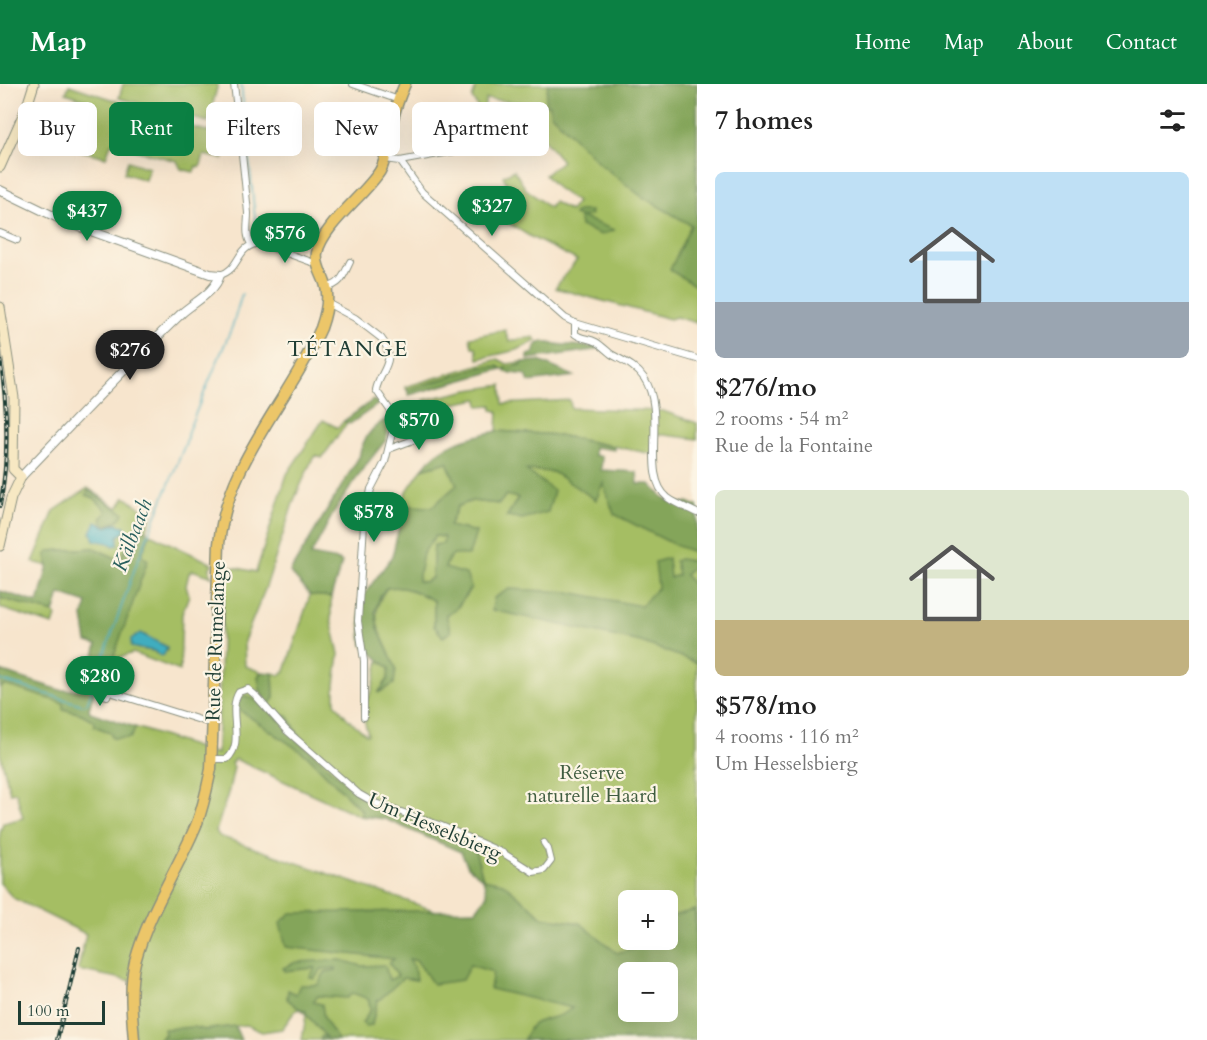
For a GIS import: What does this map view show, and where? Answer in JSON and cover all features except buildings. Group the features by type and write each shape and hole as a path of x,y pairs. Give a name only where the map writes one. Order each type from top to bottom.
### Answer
{"main road":[{"path":"0,167 27,106 34,84"},
{"path":"317,264 317,251 328,231 376,177 385,159 392,121 405,84"},
{"name":"Rue de Rumelange","path":"134,1035 132,997 135,963 147,928 197,823 205,801 211,759 219,552 224,512 241,468 321,327 327,303 326,286 317,264"},
{"path":"0,307 14,398 13,469 21,477 11,498 0,546"}],"street":[{"path":"234,84 245,180 247,239 251,244"},
{"path":"353,84 399,100"},
{"path":"385,159 400,161 428,156"},
{"path":"400,161 422,192 565,318 575,323 697,359"},
{"path":"0,190 66,222 210,274 220,274 231,270 240,253 251,244 259,243 317,264"},
{"path":"0,233 17,240"},
{"path":"326,286 339,283 350,262"},
{"path":"21,477 110,383 188,308 214,287 220,274"},
{"path":"327,303 355,318 384,342 388,363 376,390 392,413 394,425 389,449 371,489 364,524 358,621 364,661 364,717"},
{"path":"575,323 575,334 597,343 609,353 633,365 645,379 656,411 653,454 662,492 668,498 697,513"},
{"path":"389,449 440,430"},
{"name":"Um Hesselsbierg","path":"211,759 227,759 232,754 236,729 234,704 239,692 248,689 286,730 346,784 375,803 439,825 502,854 532,872 544,870 550,861 548,849 544,843"},
{"path":"110,692 213,724"}],"green space":[{"path":"123,84 218,84 213,102 206,102 206,121 194,118 194,102 134,102 119,98"},
{"path":"477,84 548,84 546,102 486,99 485,102 474,102 472,98"},
{"path":"548,84 697,84 697,287 670,270 691,225 642,197 600,164 551,114 549,102 545,102"},
{"path":"697,84 697,323 676,317 670,319 555,288 577,260 531,237 494,214 474,191 482,187 485,195 507,184 503,176 514,170 525,188 549,208 554,202 570,211 577,202 557,188 545,175 562,161 549,146 549,104"},
{"path":"69,85 121,102 109,102 109,149 106,157 97,155 97,102 66,93"},
{"path":"194,128 206,131 206,155 204,155 200,167 196,166 194,172 181,169 177,161 158,156 194,156"},
{"path":"209,156 224,156 223,159"},
{"path":"128,161 149,168 145,180 124,173"},
{"path":"578,211 590,211 591,215 581,217 614,230 601,235 580,226 579,217 574,215"},
{"path":"505,330 509,341 534,337 536,341 517,350 478,359 476,347 472,347 470,337"},
{"path":"543,341 591,347 597,343 601,346 594,350 528,359 528,355 534,353 536,345"},
{"path":"498,359 507,364 523,362 521,365 502,369 484,367 407,390 405,387"},
{"path":"539,361 574,376 529,382 526,375 505,372 505,368 521,365 523,362"},
{"path":"498,366 502,369 409,395 407,390 483,367"},
{"path":"502,385 503,404 570,400 571,408 663,411 697,423 697,439 656,434 653,454 558,435 497,431 498,411 492,410 492,405 479,406 478,399 427,409 424,400"},
{"path":"373,400 380,403 350,424 344,421"},
{"path":"387,419 390,423 386,440 362,470 334,512 311,555 342,562 331,597 310,595 290,572 359,457 368,435"},
{"name":"Réserve naturelle Haard","path":"323,420 338,428 344,421 347,423 322,458 316,455 312,460 294,500 266,587 244,641 245,666 261,672 258,677 274,698 273,673 280,675 285,671 310,595 331,597 331,620 339,654 335,703 347,718 367,735 363,706 372,691 379,660 389,668 388,679 379,692 396,668 378,628 377,608 387,588 406,588 434,601 434,626 458,607 471,588 445,568 448,558 476,532 449,526 458,506 472,501 499,504 506,495 518,498 507,516 553,491 525,470 554,472 596,499 603,482 614,514 697,517 697,1040 302,1040 306,1015 301,1009 295,1011 282,1029 262,1032 246,1025 165,1034 158,1040 134,1040 132,981 78,970 86,934 13,898 0,883 0,833 3,823 23,818 16,792 10,793 0,753 0,688 5,685 64,703 63,709 82,714 95,721 94,726 110,732 133,734 135,727 217,754 224,565 256,572 287,474","holes":["257,701 280,728 359,794 475,849 483,879 487,880 487,895 476,910 439,912 219,836 216,831 229,790 234,767 231,763 235,759 360,816 362,811 309,757 241,711"]},
{"path":"497,431 558,435 614,447 614,450 594,447 594,455 602,457 601,470 637,472 638,484 650,484 671,502 688,502 697,506 697,553 675,545 614,514 603,483 596,500 553,472 526,470 554,491 548,512 522,519 507,516 518,498 506,495 499,504 472,501 458,506 449,526 476,532 469,555 451,557 445,568 466,574 471,588 457,608 446,615 451,632 443,637 434,626 434,601 405,588 386,588 380,596 375,613 378,628 396,668 394,684 378,693 388,679 389,668 362,645 359,601 392,557 404,506 432,507 457,485 447,462 422,469 429,460 456,442","holes":["435,536 444,537 443,544 434,545 432,578 425,582 418,581 423,553"]},
{"path":"447,462 457,485 432,507 404,506 405,494 422,469"},
{"path":"88,488 118,508 125,497 151,515 146,532 141,528 135,530 120,560 94,548 49,551 46,555 48,566 33,562 54,511"},
{"path":"88,490 124,513 122,516 113,523 104,525 101,519 107,511 94,498 86,495"},
{"path":"141,528 150,534 141,555 148,560 106,678 96,685 82,680 82,675 88,676 97,645 87,642 83,616 87,603 60,594 54,613 0,598 0,591 38,603 48,566 46,555 49,551 94,548 120,560 135,530"},
{"path":"150,534 213,564 210,567 210,574 213,577 192,570 189,573 186,586 189,595 182,614 180,671 133,653 116,659 110,679 106,678 141,556","holes":["145,635 164,645 167,651 156,654 154,651 138,649"]},
{"path":"435,536 444,537 443,544 434,545 432,578 425,582 417,581 423,553"},
{"path":"668,558 670,578 678,575 675,561 680,559 697,562 685,575 694,586 693,596 697,599 697,663 641,642 492,610 494,598 509,589 569,592 641,606 658,587 655,562"},
{"path":"0,598 54,613 56,616 53,625 0,608"},
{"path":"0,671 60,690 95,689 90,712 135,727 133,734 130,738 112,738 110,732 94,726 94,721 82,714 63,709 63,703 5,685 0,688"},
{"path":"261,672 273,673 274,698 268,706 260,689 258,677"},
{"path":"243,696 253,699 281,721 283,716 288,715 299,735 297,740 359,794 467,837 475,849 483,879 468,867 461,852 385,819 360,816 362,811 309,757 241,711 237,705 239,698"},
{"path":"483,879 503,883 543,917 580,923 617,953 626,950 678,950 678,914 695,910 697,1040 523,1040 535,1023 561,1015 572,1008 490,989 493,972 470,965 462,980 433,984 417,961 409,959 414,967 416,980 403,978 377,1002 372,1025 365,1026 362,1023 371,1009 368,999 353,993 347,998 318,996 313,1002 322,1004 324,1018 338,1040 320,1039 322,1036 326,1037 306,1014 306,1011 287,999 288,990 296,994 300,985 318,985 325,972 336,970 336,968 322,969 314,979 310,977 315,968 285,971 283,968 296,962 341,960 362,966 385,965 389,980 398,976 389,963 394,959 286,947 280,923 291,913 476,910 487,895"},
{"path":"235,1026 241,1040 158,1040 165,1035 164,1029 194,1027 205,1030"}],"water":[{"path":"96,522 107,527 118,523 125,526 124,532 118,536 118,545 94,540 91,532"},
{"path":"140,633 167,647 164,655 131,647 131,639"}],"waterway":[{"name":"Kälbaach","path":"241,84 255,218 254,233"},
{"name":"Kälbaach","path":"0,680 83,705 87,704 136,565 186,442 188,431 232,327 242,294"}],"railway":[{"path":"0,359 5,396 6,432 5,469 0,506"},
{"path":"57,1040 79,948"}],"district":[{"name":"TÉTANGE","path":"348,348"}]}
